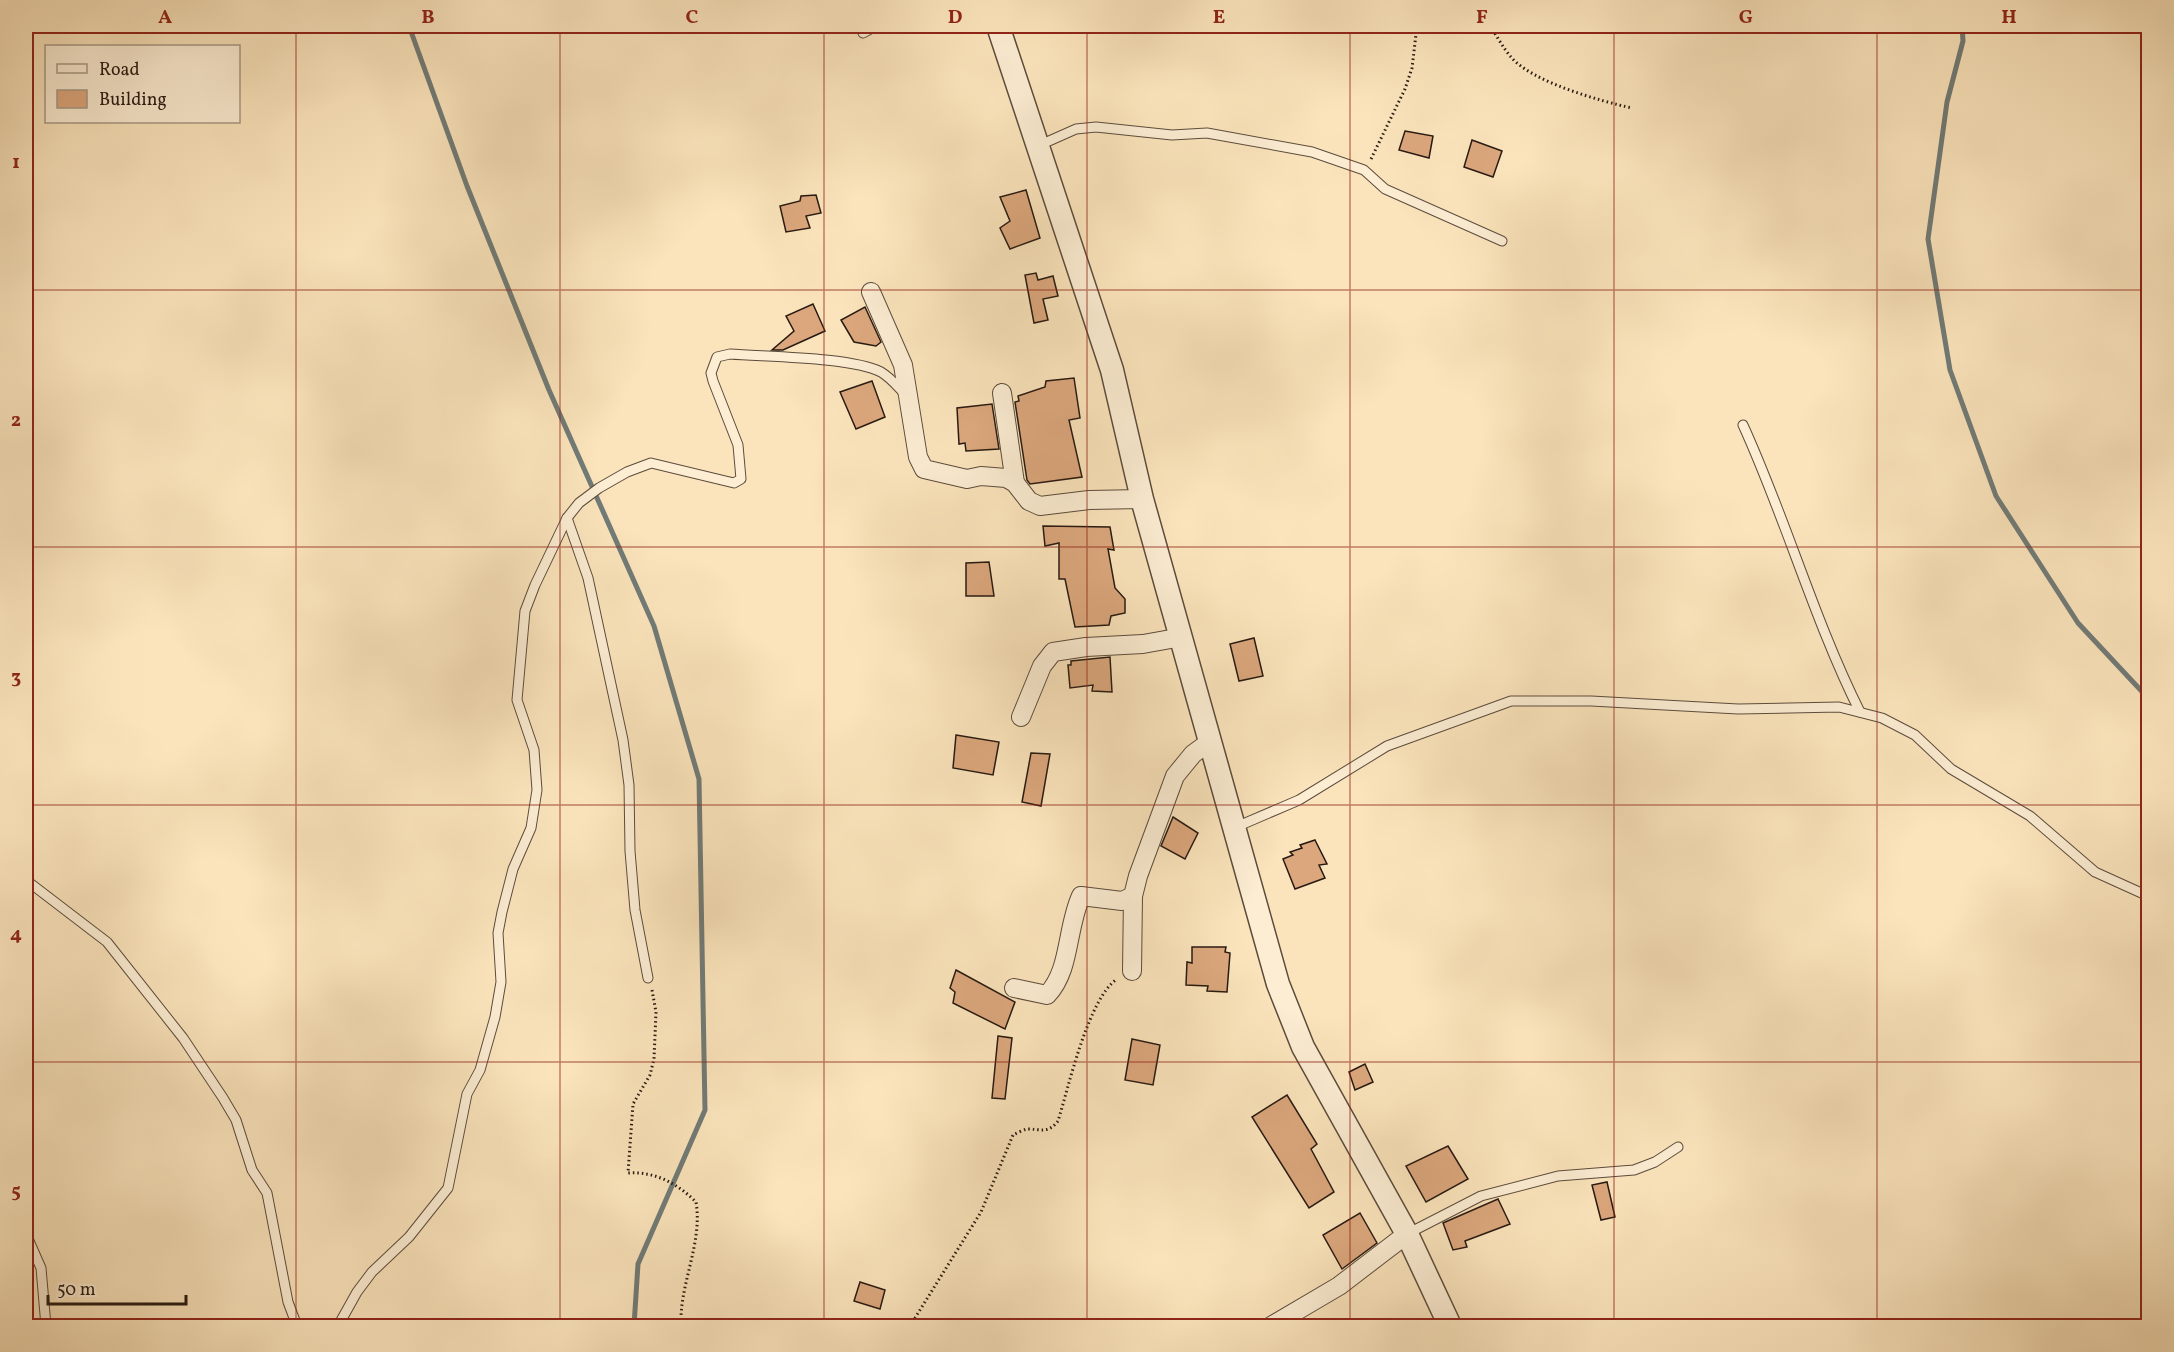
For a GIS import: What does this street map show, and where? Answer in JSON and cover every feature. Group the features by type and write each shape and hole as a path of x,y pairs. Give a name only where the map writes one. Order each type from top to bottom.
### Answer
{"street":[{"path":"998,26 1040,145 1112,370 1142,499 1278,984 1303,1047 1407,1234 1450,1326"},
{"path":"871,292 903,365 906,396 918,457 924,469 967,479 995,476 1015,483"},
{"path":"1002,393 1015,483 1029,501 1040,506 1142,499"},
{"path":"1021,717 1042,666 1053,652 1086,647 1143,644 1182,637"},
{"path":"1132,971 1133,896 1138,876 1175,776 1192,753 1209,743"},
{"path":"1014,988 1047,995 1057,984 1063,969 1072,917 1081,896 1122,901 1133,896"},
{"path":"1271,1326 1339,1286 1407,1234"}],"lane":[{"path":"863,33 876,26"},
{"path":"1040,145 1076,129 1096,127 1173,135 1207,133 1312,152 1364,170 1385,189 1502,242"},
{"path":"338,1326 357,1292 372,1272 409,1237 448,1188 467,1094 480,1070 495,1017 501,982 498,933 513,869 531,828 537,790 534,750 517,700 525,611 567,518 579,503 599,488 651,463 734,483 741,479 738,445 711,373 717,357 730,354 858,365 886,375 906,396"},
{"path":"1743,425 1805,575 1839,669 1860,712"},
{"path":"567,518 588,578 623,740 629,785 630,851 635,910 650,983"},
{"path":"1233,828 1299,800 1387,746 1511,701 1591,701 1738,710 1839,708 1882,718 1915,735 1951,769 2030,816 2096,872 2148,896"},
{"path":"26,880 107,942 183,1038 223,1098 236,1120 252,1170 267,1193 288,1302 297,1326"},
{"path":"1407,1234 1481,1196 1558,1176 1634,1170 1655,1162 1678,1147"},
{"path":"26,1234 41,1268 46,1326"}],"path":[{"path":"1364,170 1377,150 1405,89 1412,68 1417,26"},
{"path":"1490,26 1512,59 1545,79 1589,96 1632,108"},
{"path":"910,1326 981,1212 1013,1135 1026,1129 1041,1132 1053,1127 1058,1120 1098,1001 1114,981 1132,971"},
{"path":"650,983 656,1012 654,1059 650,1076 633,1104 628,1173 636,1172 675,1183 696,1202 697,1225 683,1289 681,1326"}],"building":[{"path":"1405,131 1433,136 1429,158 1399,150"},
{"path":"1472,140 1502,151 1493,177 1464,167"},
{"path":"1026,190 1040,238 1010,249 1000,228 1010,221 1000,197"},
{"path":"816,195 821,213 806,216 810,228 786,232 780,206 800,201 801,196"},
{"path":"1036,273 1038,280 1053,276 1058,296 1043,299 1048,320 1034,323 1025,275"},
{"path":"813,304 825,331 783,350 772,350 794,331 786,316"},
{"path":"865,307 881,342 876,346 854,342 841,320"},
{"path":"1074,378 1080,418 1069,420 1082,477 1030,484 1027,480 1015,402 1019,401 1018,396 1045,387 1046,381"},
{"path":"872,381 885,417 856,429 840,392"},
{"path":"992,404 999,449 966,451 965,443 959,444 957,408"},
{"path":"1043,526 1110,527 1114,550 1108,549 1115,588 1125,599 1125,613 1111,616 1109,625 1075,627 1065,579 1059,579 1059,543 1045,546"},
{"path":"989,562 994,596 966,596 966,563"},
{"path":"1254,638 1263,676 1239,681 1230,644"},
{"path":"1110,657 1112,692 1092,691 1093,685 1070,688 1068,665 1071,665 1071,661"},
{"path":"956,735 999,742 993,775 953,768"},
{"path":"1031,753 1050,754 1041,806 1022,802"},
{"path":"1173,817 1198,833 1185,859 1161,846"},
{"path":"1315,840 1327,864 1319,865 1325,878 1295,889 1283,859 1293,855 1290,852 1302,848 1300,845"},
{"path":"1192,947 1226,947 1225,952 1230,953 1227,992 1207,991 1208,986 1186,985 1187,962 1192,963"},
{"path":"956,970 1015,1002 1005,1029 953,1003 955,992 950,988"},
{"path":"998,1036 1012,1038 1005,1099 992,1098"},
{"path":"1132,1039 1160,1045 1153,1085 1125,1080"},
{"path":"1365,1064 1373,1082 1355,1090 1349,1072"},
{"path":"1287,1095 1317,1144 1311,1149 1334,1192 1309,1208 1252,1117"},
{"path":"1448,1146 1468,1179 1426,1202 1406,1166"},
{"path":"1607,1182 1615,1217 1601,1220 1592,1185"},
{"path":"1498,1199 1510,1224 1465,1241 1467,1247 1453,1250 1443,1223"},
{"path":"1360,1213 1377,1243 1342,1269 1323,1235"},
{"path":"860,1282 885,1290 880,1309 854,1301"}],"waterway":[{"path":"409,26 467,186 549,390 654,626 699,779 705,1110 638,1264 634,1326"},
{"path":"1962,26 1963,41 1947,102 1928,239 1950,370 1996,496 2078,623 2148,698"}]}
